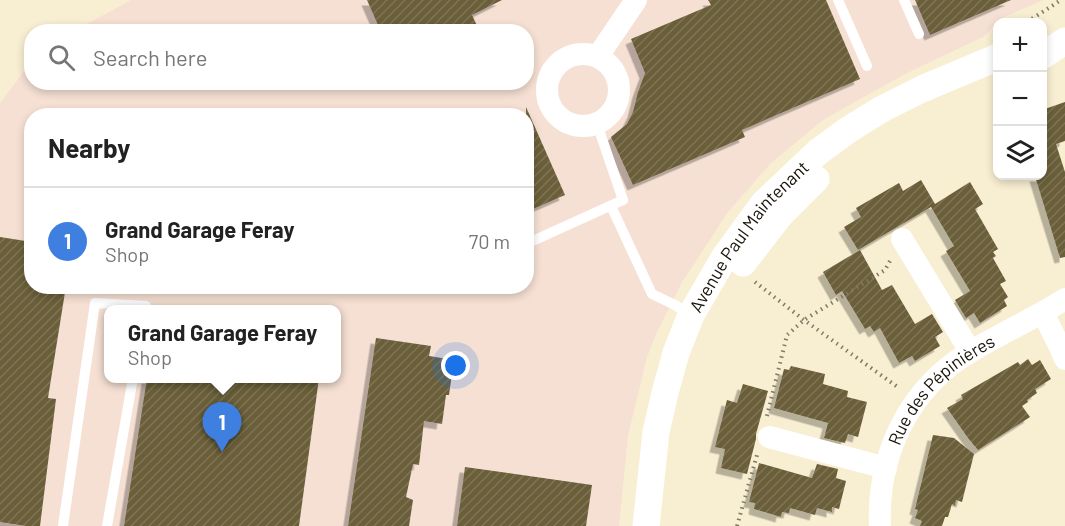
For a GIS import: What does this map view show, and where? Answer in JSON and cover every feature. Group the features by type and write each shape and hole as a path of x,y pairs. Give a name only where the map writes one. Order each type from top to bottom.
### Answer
{"street":[{"path":"598,56 636,0"},
{"path":"1047,30 1065,34"},
{"path":"1047,53 1065,41"},
{"path":"587,53 598,56 609,64 617,76 620,90 617,104 609,116 597,123 583,126 569,124 557,115 549,104 547,89 550,75 556,65 566,58 587,53"},
{"name":"Avenue Paul Maintenant","path":"646,526 658,422 676,353 691,315 724,258 764,203 818,152 848,130 882,109 922,89 993,59"},
{"name":"Avenue Paul Maintenant","path":"662,526 664,476 669,436 689,360 704,323 738,268 780,215 831,165 861,142 935,102 993,77"},
{"path":"902,239 970,351"},
{"name":"Rue des Pépinières","path":"880,526 882,493 892,444 916,401 951,365 970,351 1065,299"},
{"path":"1043,313 1065,359"},
{"path":"769,437 886,468"}],"lane":[{"path":"838,0 867,66"},
{"path":"904,0 919,34"},
{"path":"534,240 623,200 597,123"},
{"path":"611,206 652,294 691,315"},
{"path":"63,526 94,303 129,305"},
{"path":"107,526 133,383"}],"path":[{"path":"1042,18 1061,0"},
{"path":"737,526 758,450 769,437 766,419 787,335 804,320 885,270 902,239"},
{"path":"738,268 804,320 916,401"}],"shaded area":[{"path":"131,0 1043,0 1002,18 993,18 993,27 985,36 905,74 823,120 771,163 728,212 681,284 647,357 628,436 619,526 0,526 0,103 24,71 24,90 534,90 534,24 87,24"}],"building":[{"path":"367,0 502,0 472,15 476,24 378,24"},
{"path":"708,0 826,0 860,79 742,130 745,137 633,185 611,137 627,124 645,73 631,39 711,5"},
{"path":"915,0 1011,0 930,35"},
{"path":"1065,102 1065,141 1056,144 1065,172 1065,257 1060,258 1036,180 1047,180 1047,108"},
{"path":"534,125 565,195 534,209"},
{"path":"921,180 935,204 970,182 983,204 975,209 998,249 993,252 996,256 993,258 1006,281 1000,284 1008,297 1004,300 1007,306 980,323 974,313 966,318 955,300 970,291 946,251 954,246 931,207 858,250 844,227 861,217 856,208 899,183 903,191"},
{"path":"0,237 24,241 24,294 65,294 48,398 56,399 40,526 0,522"},
{"path":"860,250 882,290 892,285 915,324 932,314 943,332 935,337 940,346 915,361 912,356 899,363 880,328 874,332 870,326 865,329 842,291 836,295 823,272"},
{"path":"376,338 431,346 429,356 454,360 442,424 424,421 419,465 413,464 406,497 413,500 409,526 348,526"},
{"path":"1028,359 1032,365 1040,360 1051,379 1035,389 1037,393 1022,406 1030,417 978,450 947,408 963,399 961,395 1018,362 1020,365"},
{"path":"791,366 825,374 823,384 848,391 847,397 867,402 858,437 848,434 845,443 824,438 828,423 774,408 784,369 789,370"},
{"path":"146,383 318,383 299,526 124,526"},
{"path":"743,384 768,391 747,474 721,468 725,449 715,447 727,400 737,403"},
{"path":"933,435 954,438 974,454 962,502 956,500 955,506 952,504 942,526 920,526 922,521 915,518 918,510 915,509"},
{"path":"759,463 812,478 817,464 838,469 836,478 846,481 839,509 832,507 832,512 817,508 815,515 790,508 789,513 782,512 781,517 754,509 755,503 749,502"},
{"path":"465,467 592,485 586,526 457,526"}],"place":[{"name":"Grand Garage Feray","path":"222,452"}]}
